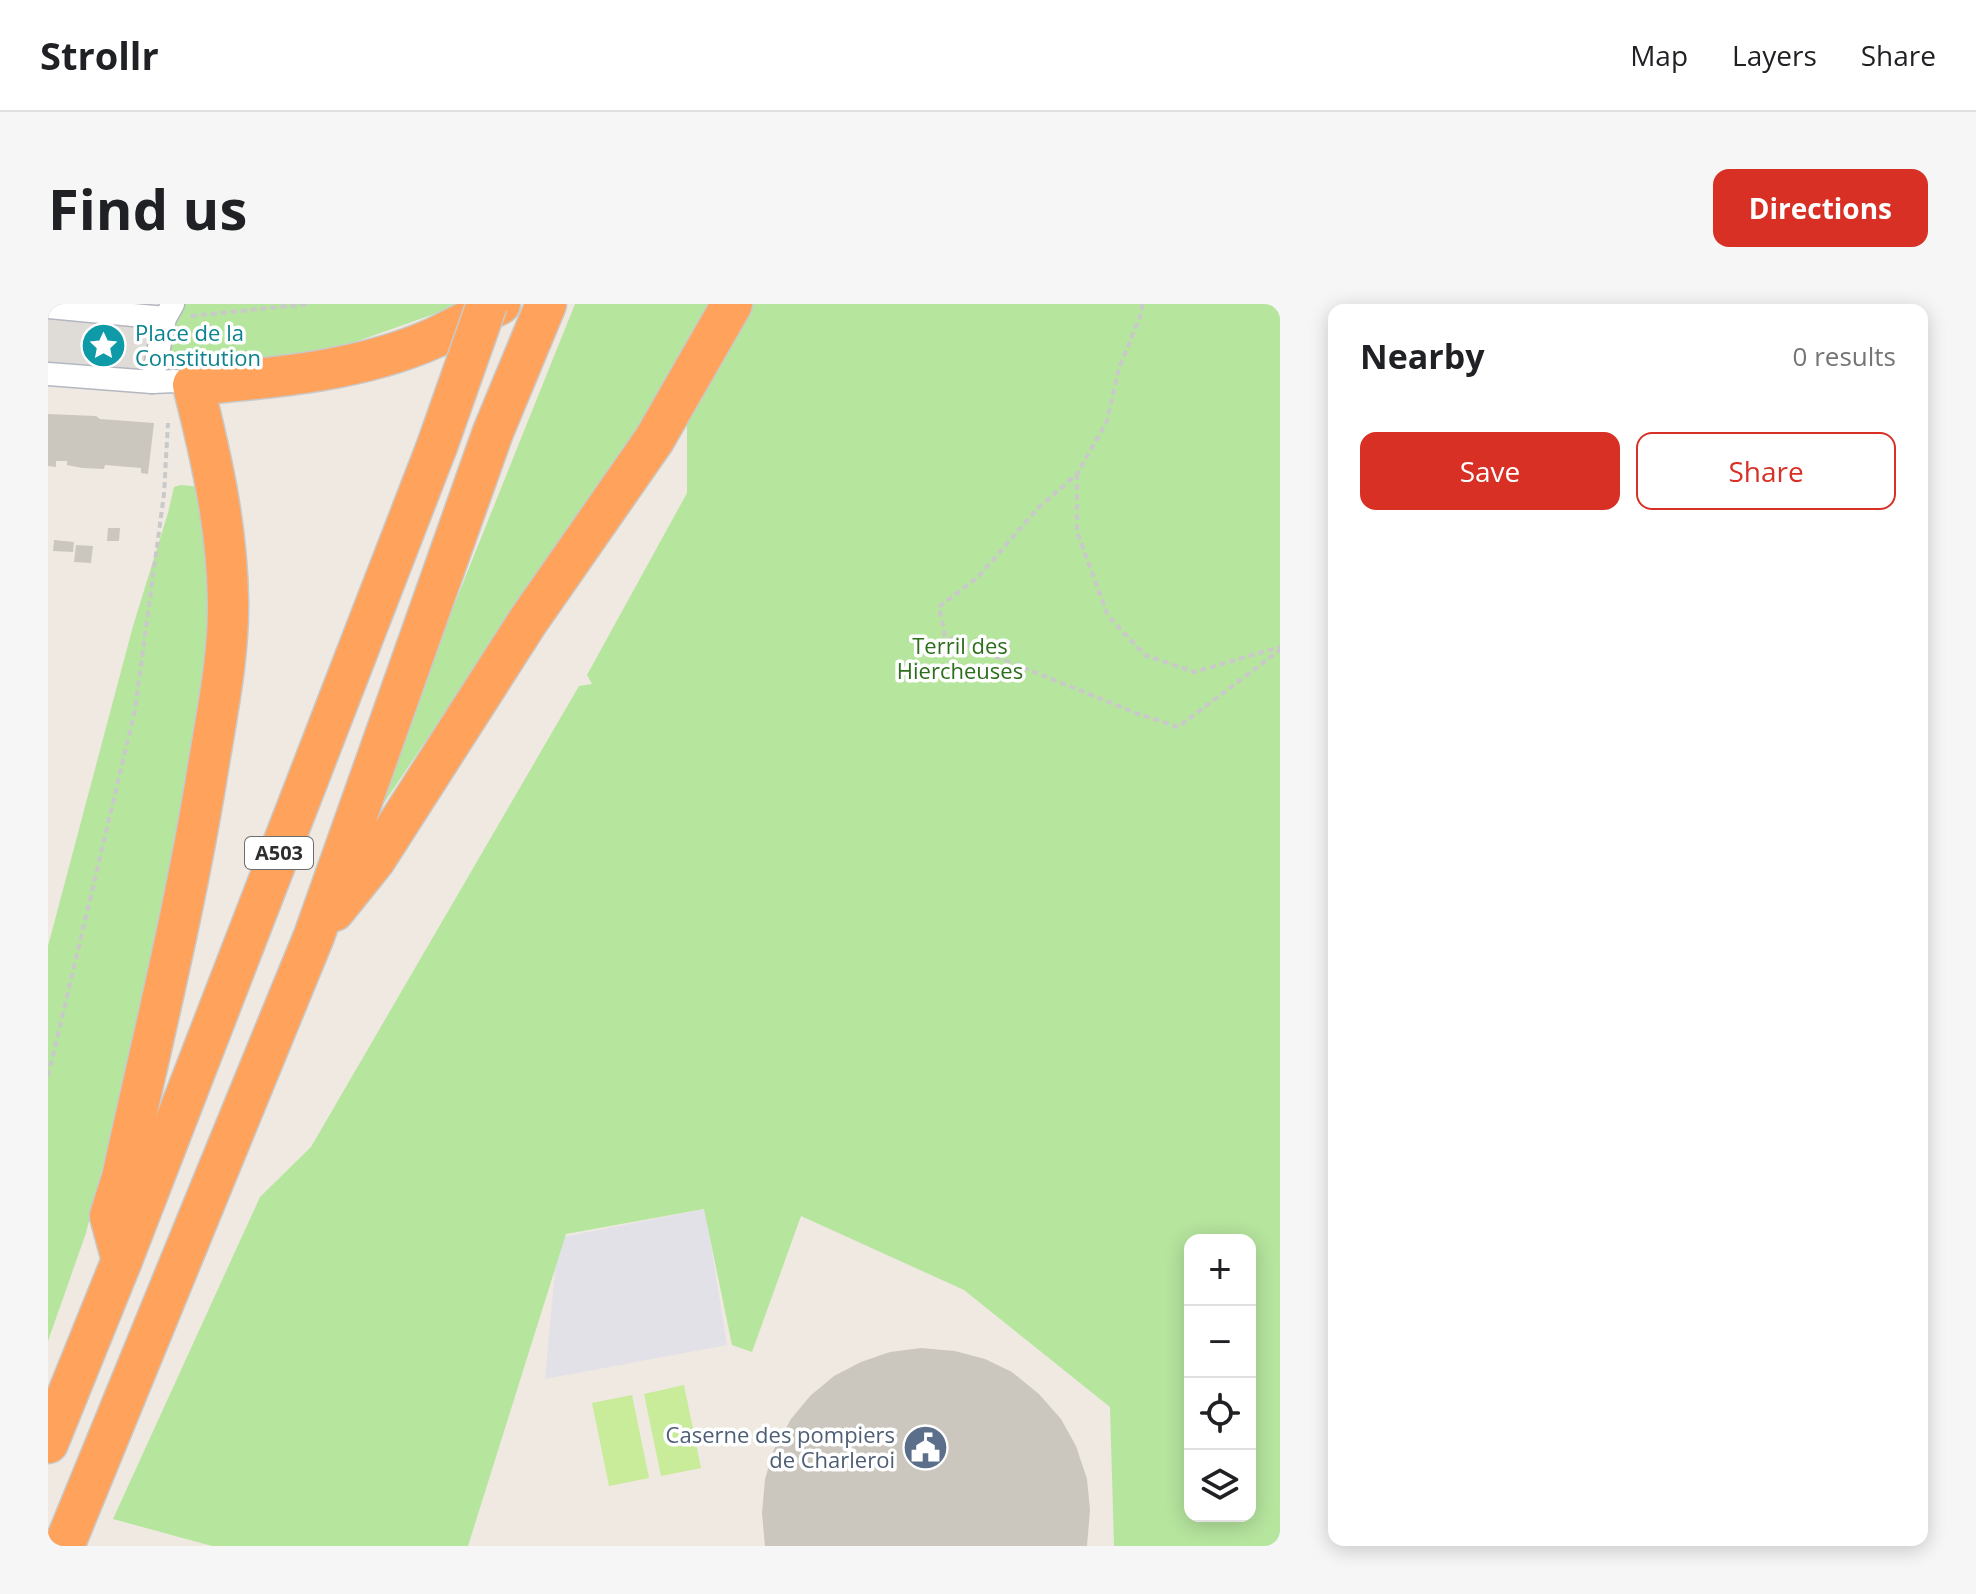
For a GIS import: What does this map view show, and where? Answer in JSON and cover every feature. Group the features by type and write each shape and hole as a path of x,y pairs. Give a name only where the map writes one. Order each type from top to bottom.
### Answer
{"highway":[{"name":"A503","path":"48,1443 122,1260 437,446 487,304"},
{"path":"122,1260 110,1216 122,1178 193,859 224,671 228,602 224,526 214,466 193,385 308,373 390,354 433,339 500,304"},
{"name":"A503","path":"64,1546 314,936 493,432 546,304"},
{"path":"314,936 375,860 528,621 654,440 732,304"}],"street":[{"path":"48,307 169,311 152,382"},
{"path":"48,374 175,381 193,385"}],"path":[{"path":"169,311 308,304"},
{"path":"1142,304 1142,312 1119,368 1107,421 1077,474 1037,509 979,576 939,607 945,636 1178,727 1280,648"},
{"path":"48,1076 135,710 164,494 168,428 166,397 152,382"},
{"path":"1077,474 1077,532 1108,616 1145,655 1194,672 1280,648"}],"shaded area":[{"name":"Place de la Constitution","path":"48,307 165,318 152,382 48,374"},
{"path":"705,1209 727,1345 545,1379 558,1238"}],"green space":[{"path":"173,304 455,304 454,307 355,342 270,362 152,382"},
{"path":"575,304 713,304 673,384 361,837"},
{"name":"Terril des Hiercheuses","path":"732,304 1280,304 1280,1546 1114,1546 1110,1407 964,1290 801,1216 752,1352 732,1345 704,1209 566,1234 468,1546 212,1546 113,1519 260,1197 311,1147 579,686 592,684 587,675 687,493 687,386"},
{"path":"174,487 201,487 222,609 155,958 86,1233 48,1341 48,946 133,626"},
{"path":"684,1385 701,1468 661,1476 644,1394"},
{"path":"632,1395 649,1478 609,1486 592,1403"}],"building":[{"path":"48,414 154,423 148,474 141,473 141,468 105,465 104,469 82,468 67,465 67,461 56,461 56,467 48,466"},
{"path":"108,528 120,528 119,541 107,541"},
{"path":"54,540 74,542 73,552 53,551"},
{"path":"76,545 93,546 91,563 74,562"},
{"name":"Caserne des pompiers de Charleroi","path":"921,1348 955,1351 985,1359 1012,1372 1039,1394 1061,1419 1076,1446 1087,1479 1090,1510 1087,1546 765,1546 762,1513 765,1479 774,1449 791,1419 810,1396 834,1376 890,1352"}],"place":[{"name":"Place de la Constitution","path":"104,346"},
{"name":"Caserne des pompiers de Charleroi","path":"926,1448"}]}
